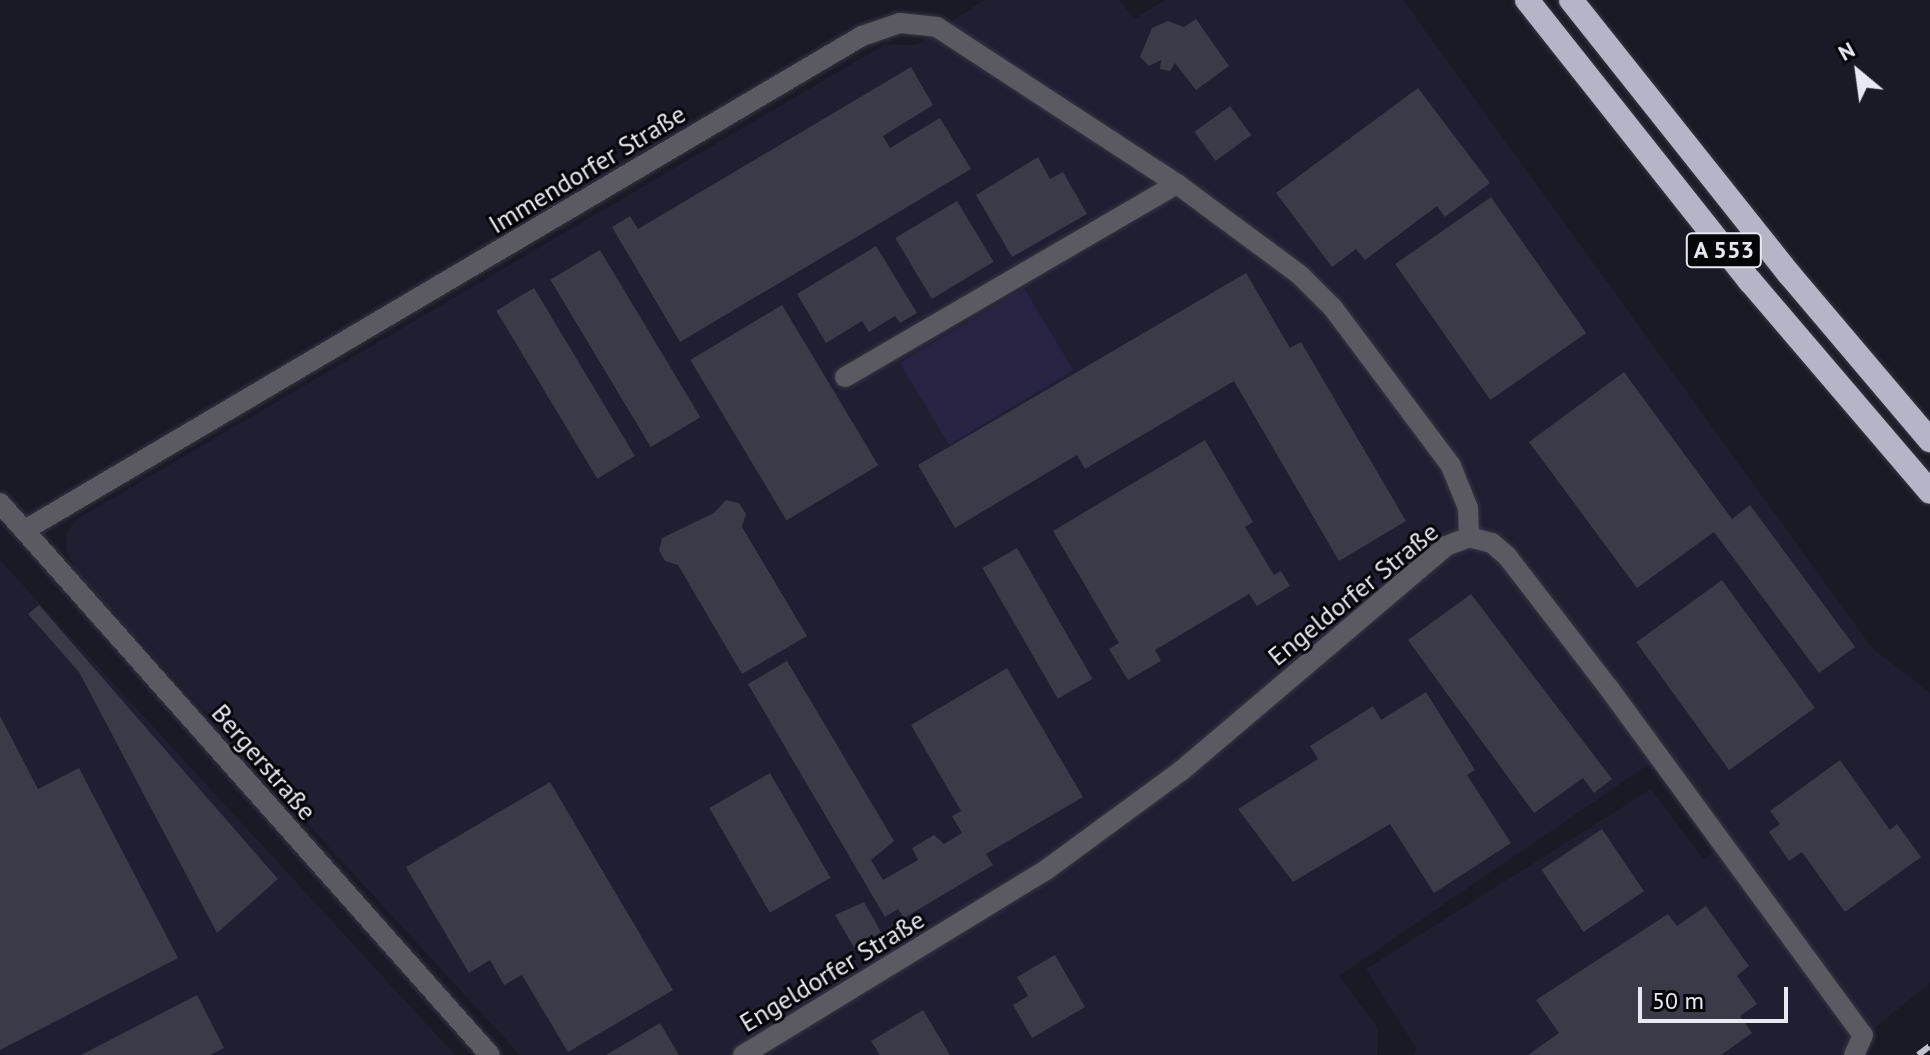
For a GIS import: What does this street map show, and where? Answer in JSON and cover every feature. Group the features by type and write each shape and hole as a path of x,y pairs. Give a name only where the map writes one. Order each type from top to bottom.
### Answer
{"highway":[{"name":"A 553","path":"1527,0 1750,281 1930,492"},
{"name":"A 553","path":"1571,0 1789,274 1930,440"}],"street":[{"name":"Immendorfer Straße","path":"25,530 862,36 900,23 937,27 1177,184 1300,275 1333,308 1451,466 1468,508 1469,537"},
{"path":"845,377 1177,184"},
{"name":"Bergerstraße","path":"0,503 490,1055"},
{"name":"Engeldorfer Straße","path":"743,1055 1046,870 1181,771 1446,546 1469,537 1492,543 1507,556 1863,1035 1854,1055"}],"shaded area":[{"path":"984,0 1119,0 1135,19 1164,0 1403,0 1872,648 1930,693 1930,983 1841,1055 1414,1055 1416,1048 1366,969 1651,789 1703,859 1730,840 1665,753 1339,976 1378,1028 1377,1055 520,1055 79,575 67,553 66,534 77,519 884,45 916,45"},
{"path":"1024,288 1073,370 949,445 900,363"},
{"path":"0,560 455,1055 0,1055"}],"building":[{"path":"1196,19 1229,66 1196,90 1175,63 1170,71 1160,69 1161,60 1149,66 1140,57 1152,28 1168,21 1184,27"},
{"path":"911,67 933,105 883,136 890,148 940,118 971,169 680,342 612,227 630,216 638,229"},
{"path":"1418,88 1490,183 1445,217 1437,206 1365,260 1356,249 1332,267 1276,193"},
{"path":"1230,106 1251,135 1216,161 1194,132"},
{"path":"1038,157 1050,179 1063,172 1087,214 1012,257 976,195"},
{"path":"1491,197 1586,333 1490,400 1395,264"},
{"path":"957,201 994,262 932,299 895,238"},
{"path":"876,246 917,313 900,323 895,316 869,332 862,321 826,343 797,294"},
{"path":"600,250 700,417 651,447 550,280"},
{"path":"1246,273 1290,348 1301,342 1406,521 1339,561 1234,381 1085,469 1077,455 955,528 918,465"},
{"path":"534,288 635,456 597,479 496,311"},
{"path":"782,305 878,465 787,520 690,360"},
{"path":"1624,372 1732,519 1750,505 1855,647 1819,673 1714,532 1637,588 1529,442"},
{"path":"1205,440 1253,522 1245,527 1274,575 1281,571 1290,586 1257,606 1249,594 1155,650 1161,661 1128,680 1109,649 1119,643 1053,531"},
{"path":"726,500 739,503 746,514 742,527 807,636 742,674 678,565 665,561 659,550 662,538 714,513"},
{"path":"1017,548 1092,679 1058,699 982,568"},
{"path":"1722,580 1815,708 1729,770 1636,642"},
{"path":"1471,594 1612,779 1594,793 1583,778 1534,813 1408,640"},
{"path":"39,605 278,879 217,933 79,672 28,614"},
{"path":"787,661 894,841 871,860 883,880 918,860 912,848 934,835 944,844 962,833 952,816 961,811 911,725 1007,668 1083,797 986,854 993,865 904,918 898,909 885,917 748,684"},
{"path":"1426,692 1475,770 1467,775 1511,843 1434,893 1390,824 1293,882 1238,809 1318,759 1310,746 1373,706 1381,720"},
{"path":"0,716 38,789 79,768 178,958 0,1050"},
{"path":"1840,760 1890,830 1897,824 1921,857 1845,912 1802,852 1789,861 1769,832 1780,824 1770,811"},
{"path":"770,773 830,878 770,913 709,808"},
{"path":"550,782 673,990 568,1052 522,975 504,985 490,960 469,973 406,867"},
{"path":"1602,829 1644,891 1583,932 1541,870"},
{"path":"864,902 881,932 856,951 835,915"},
{"path":"1706,906 1749,966 1737,976 1757,1004 1740,1016 1752,1033 1721,1055 1528,1055 1559,1033 1536,1000 1668,914 1677,926"},
{"path":"1055,955 1085,1007 1032,1038 1013,1005 1028,996 1017,977"},
{"path":"197,995 224,1048 210,1055 81,1055"},
{"path":"923,1010 950,1055 880,1055 871,1041"},
{"path":"660,1023 679,1055 606,1055"}],"railway":[{"path":"1918,1055 1930,1046"}]}
